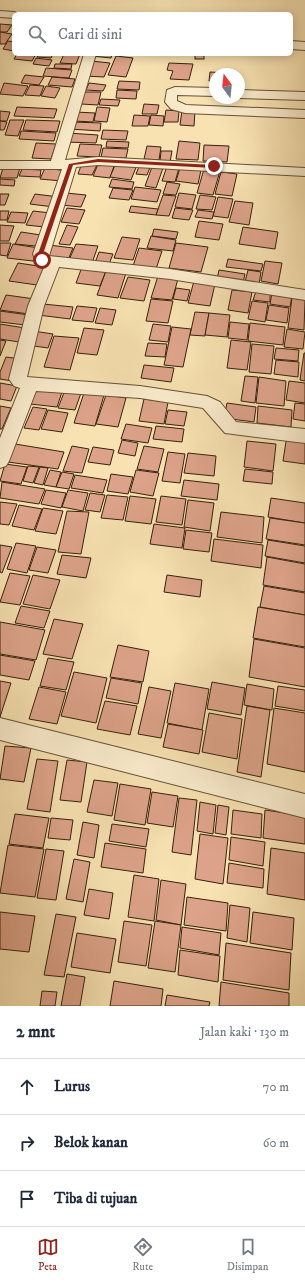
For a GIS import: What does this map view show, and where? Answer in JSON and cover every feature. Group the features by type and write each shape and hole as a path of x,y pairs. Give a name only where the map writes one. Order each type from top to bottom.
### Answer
{"street":[{"path":"0,14 12,16"},
{"path":"0,21 12,22"},
{"path":"293,34 305,35"},
{"path":"293,45 305,46"},
{"path":"90,56 41,254 42,260 170,274 305,294"},
{"path":"209,92 175,91 171,93 171,102 175,106 185,109 305,114"},
{"path":"245,94 305,96"},
{"path":"0,165 64,164 98,161 305,172"},
{"path":"54,262 36,306 18,378 20,382 140,392 207,402 215,406 224,423 231,428 305,436"},
{"path":"0,461 30,384"},
{"path":"0,729 305,806"}],"building":[{"path":"0,24 12,25 7,32 0,32"},
{"path":"0,32 12,34 5,44 0,44"},
{"path":"8,41 12,42 12,51 3,49"},
{"path":"16,56 35,56 32,61 14,59"},
{"path":"38,56 52,56 51,58 37,57"},
{"path":"63,56 79,56 76,64 60,63"},
{"path":"92,56 112,56 111,58"},
{"path":"116,56 133,58 126,77 108,75"},
{"path":"195,56 204,56 204,59 195,59"},
{"path":"36,58 52,60 49,66 33,64"},
{"path":"91,61 110,63 104,77 85,76"},
{"path":"169,63 193,64 189,80 170,79 173,71 167,70"},
{"path":"55,64 72,64 71,69 54,68"},
{"path":"46,68 72,70 69,78 43,76"},
{"path":"25,75 44,77 39,85 21,83"},
{"path":"52,77 75,79 72,87 48,85"},
{"path":"119,81 140,82 139,90 117,89"},
{"path":"4,83 28,86 23,96 0,94"},
{"path":"89,83 106,85 103,91 86,90"},
{"path":"30,85 44,86 40,96 25,95"},
{"path":"46,86 60,88 55,98 41,96"},
{"path":"117,90 137,91 136,99 116,98"},
{"path":"84,92 101,92 98,105 81,104"},
{"path":"101,99 120,100 118,106 99,105"},
{"path":"144,104 159,105 157,114 142,114"},
{"path":"17,107 57,109 54,118 14,116"},
{"path":"97,107 110,108 107,122 94,121"},
{"path":"166,110 179,111 178,122 164,122"},
{"path":"182,110 195,111 194,126 180,125"},
{"path":"0,111 10,112 7,121 0,121"},
{"path":"76,112 95,113 93,122 74,121"},
{"path":"134,115 150,116 148,126 132,126"},
{"path":"151,115 164,116 163,126 149,125"},
{"path":"10,120 24,120 18,136 5,135"},
{"path":"26,120 60,121 57,132 23,130"},
{"path":"0,121 7,122 4,130 0,130"},
{"path":"72,122 101,123 100,131 70,129"},
{"path":"103,130 128,131 126,140 101,139"},
{"path":"21,131 56,133 54,141 19,139"},
{"path":"67,133 98,135 96,143 65,142"},
{"path":"107,141 129,142 128,148 106,147"},
{"path":"179,141 200,143 198,160 176,159"},
{"path":"36,143 56,144 51,159 32,158"},
{"path":"80,144 102,145 99,157 77,156"},
{"path":"204,145 229,146 227,162 203,161"},
{"path":"147,146 161,147 159,160 144,159"},
{"path":"103,148 128,149 126,158 101,157"},
{"path":"161,151 172,151 170,162 160,161"},
{"path":"99,162 115,163 110,178 93,176"},
{"path":"82,163 97,165 92,175 78,174"},
{"path":"116,163 137,165 131,180 110,177"},
{"path":"140,164 151,165 147,175 136,174"},
{"path":"167,166 179,168 175,182 162,181"},
{"path":"152,167 163,168 156,188 145,186"},
{"path":"3,168 20,168 17,178 0,178"},
{"path":"45,168 67,171 62,181 40,179"},
{"path":"180,168 201,170 198,184 176,181"},
{"path":"22,169 41,170 40,177 19,176"},
{"path":"204,169 220,171 213,195 197,193"},
{"path":"221,172 237,174 232,196 215,194"},
{"path":"0,179 15,180 14,186 0,185"},
{"path":"112,179 134,182 132,189 109,187"},
{"path":"167,182 180,184 176,195 163,194"},
{"path":"135,187 161,190 157,202 131,199"},
{"path":"113,188 133,190 129,200 109,198"},
{"path":"66,193 86,195 81,207 61,205"},
{"path":"179,193 196,195 192,209 175,207"},
{"path":"0,194 9,194 5,205 0,205"},
{"path":"35,194 59,197 54,207 30,204"},
{"path":"163,195 176,196 169,216 156,215"},
{"path":"200,195 216,197 212,210 196,209"},
{"path":"218,197 233,199 228,218 213,216"},
{"path":"235,201 253,203 249,225 229,222"},
{"path":"131,206 158,209 156,215 129,212"},
{"path":"67,208 85,210 79,224 61,222"},
{"path":"175,208 193,210 189,220 172,218"},
{"path":"198,210 214,212 212,219 195,217"},
{"path":"0,211 9,211 7,220 0,220"},
{"path":"33,211 51,213 45,227 26,225"},
{"path":"11,212 28,213 25,223 7,222"},
{"path":"199,221 223,224 219,240 195,237"},
{"path":"0,225 14,226 9,241 0,241"},
{"path":"67,225 78,227 70,245 59,244"},
{"path":"243,227 278,232 275,249 239,244"},
{"path":"154,229 178,232 176,239 152,236"},
{"path":"21,232 41,235 36,246 15,244"},
{"path":"151,236 176,240 173,251 147,248"},
{"path":"122,237 140,239 133,260 114,258"},
{"path":"0,243 11,243 7,256 0,255"},
{"path":"176,243 208,247 201,272 169,268"},
{"path":"13,244 39,248 33,261 7,258"},
{"path":"76,244 98,246 92,263 69,260"},
{"path":"49,245 73,248 68,260 44,256"},
{"path":"139,248 162,251 156,269 133,266"},
{"path":"99,252 113,254 109,264 95,263"},
{"path":"228,259 263,264 261,271 226,267"},
{"path":"265,261 282,263 278,284 261,281"},
{"path":"18,263 45,267 37,285 9,281"},
{"path":"82,267 106,271 100,286 76,283"},
{"path":"219,270 245,274 243,283 217,279"},
{"path":"248,270 261,272 259,284 245,282"},
{"path":"106,271 126,273 118,298 97,295"},
{"path":"158,276 178,279 172,300 151,298"},
{"path":"128,277 150,280 144,301 120,298"},
{"path":"194,281 215,284 210,306 188,303"},
{"path":"176,288 190,290 187,301 173,299"},
{"path":"232,290 252,292 248,313 228,310"},
{"path":"256,291 270,294 270,302 253,300"},
{"path":"272,293 292,296 290,307 270,304"},
{"path":"6,295 35,299 29,314 0,310"},
{"path":"292,298 305,300 304,330 288,328"},
{"path":"151,299 173,301 168,323 146,321"},
{"path":"252,301 268,303 265,322 248,319"},
{"path":"43,304 73,307 70,319 38,315"},
{"path":"269,305 289,308 287,323 266,320"},
{"path":"77,306 97,308 93,322 72,320"},
{"path":"100,308 116,310 112,325 95,323"},
{"path":"0,311 29,315 25,325 0,322"},
{"path":"195,312 209,313 205,336 190,335"},
{"path":"209,313 230,315 227,337 205,335"},
{"path":"230,322 249,324 247,340 228,338"},
{"path":"250,323 285,327 283,345 248,341"},
{"path":"0,324 25,328 19,342 0,339"},
{"path":"153,324 171,326 168,342 149,340"},
{"path":"172,327 191,329 183,367 164,365"},
{"path":"84,328 104,330 97,355 77,353"},
{"path":"287,329 305,332 303,349 284,347"},
{"path":"33,331 53,334 48,348 27,345"},
{"path":"54,336 79,338 70,370 44,367"},
{"path":"0,340 6,341 0,356"},
{"path":"231,340 251,342 247,370 227,368"},
{"path":"148,343 167,344 165,357 145,356"},
{"path":"252,344 274,346 271,374 249,372"},
{"path":"276,348 299,350 298,361 274,359"},
{"path":"305,353 305,381 300,380"},
{"path":"6,357 21,359 12,381 0,379 0,372"},
{"path":"276,360 299,362 298,377 274,374"},
{"path":"144,365 174,368 171,382 141,378"},
{"path":"245,376 258,377 255,403 241,401"},
{"path":"259,377 286,381 284,406 256,403"},
{"path":"289,381 305,383 305,403 286,400"},
{"path":"0,383 17,386 11,401 0,399"},
{"path":"35,388 62,392 57,407 30,404"},
{"path":"65,390 81,393 75,410 58,408"},
{"path":"84,393 104,395 95,426 74,423"},
{"path":"106,395 126,398 118,427 96,424"},
{"path":"144,399 168,402 164,424 139,421"},
{"path":"227,403 256,407 254,422 224,418"},
{"path":"295,403 305,404 305,421 293,419"},
{"path":"0,406 11,408 2,429 0,429"},
{"path":"258,406 292,410 291,427 257,423"},
{"path":"33,407 47,409 39,430 24,428"},
{"path":"48,410 68,413 62,432 41,429"},
{"path":"168,410 187,412 184,426 165,424"},
{"path":"126,424 152,428 148,443 121,439"},
{"path":"156,426 184,429 182,442 153,439"},
{"path":"287,435 305,437 305,464 283,461"},
{"path":"122,440 138,443 135,456 118,453"},
{"path":"247,441 276,444 273,471 244,467"},
{"path":"15,444 64,452 58,469 8,462"},
{"path":"72,446 89,449 82,473 63,471"},
{"path":"144,446 164,449 158,472 137,469"},
{"path":"93,447 114,450 110,465 88,462"},
{"path":"168,452 185,454 180,483 162,481"},
{"path":"188,453 216,456 214,476 184,473"},
{"path":"5,464 27,467 21,484 0,481"},
{"path":"28,466 39,467 33,483 23,481"},
{"path":"40,467 48,468 43,485 34,483"},
{"path":"245,469 273,472 272,484 243,481"},
{"path":"50,470 61,472 56,487 44,485"},
{"path":"136,470 159,473 153,496 130,492"},
{"path":"62,472 74,474 69,489 56,487"},
{"path":"111,474 133,477 128,494 107,491"},
{"path":"75,475 107,480 103,493 71,488"},
{"path":"184,480 219,484 217,500 181,496"},
{"path":"2,482 45,489 39,504 0,498"},
{"path":"46,490 66,493 61,508 41,504"},
{"path":"68,490 88,493 83,511 62,507"},
{"path":"90,493 105,495 100,512 85,510"},
{"path":"107,495 128,497 123,520 101,518"},
{"path":"130,496 156,499 151,524 125,521"},
{"path":"161,496 186,499 182,525 156,522"},
{"path":"271,498 305,503 305,523 268,517"},
{"path":"188,500 214,503 210,531 184,527"},
{"path":"0,502 17,504 9,525 0,524"},
{"path":"19,505 42,509 34,530 12,526"},
{"path":"43,508 63,511 56,534 35,531"},
{"path":"67,511 89,512 81,554 58,552"},
{"path":"221,512 264,517 262,543 217,537"},
{"path":"270,518 305,523 305,545 266,539"},
{"path":"154,524 185,528 182,548 150,544"},
{"path":"186,530 212,533 209,552 183,549"},
{"path":"214,539 263,545 261,568 211,561"},
{"path":"268,540 305,546 305,563 265,556"},
{"path":"16,543 36,546 27,573 7,569"},
{"path":"0,545 12,547 2,573 0,572"},
{"path":"37,547 56,550 48,573 29,570"},
{"path":"62,555 91,558 86,578 57,574"},
{"path":"267,557 305,564 305,592 263,585"},
{"path":"10,573 30,576 20,605 0,602"},
{"path":"33,575 60,580 50,609 23,604"},
{"path":"167,575 202,580 200,597 164,592"},
{"path":"264,586 305,593 305,615 260,607"},
{"path":"21,606 50,611 44,628 15,623"},
{"path":"258,607 305,615 305,647 253,638"},
{"path":"54,619 83,624 72,659 43,654"},
{"path":"0,622 45,630 36,660 0,654"},
{"path":"254,639 305,648 305,687 249,677"},
{"path":"118,645 149,651 143,682 110,677"},
{"path":"0,655 35,661 29,680 0,675"},
{"path":"48,658 74,662 66,690 40,686"},
{"path":"74,672 107,678 96,723 61,716"},
{"path":"111,678 142,683 138,704 106,698"},
{"path":"0,681 11,683 0,717"},
{"path":"212,682 245,688 241,715 207,709"},
{"path":"175,683 209,689 202,730 167,723"},
{"path":"247,684 274,689 272,710 244,705"},
{"path":"278,686 305,690 305,711 275,706"},
{"path":"39,687 66,692 57,724 29,719"},
{"path":"149,687 171,691 161,738 138,734"},
{"path":"105,701 137,706 130,735 97,729"},
{"path":"247,706 270,710 261,777 237,772"},
{"path":"274,708 305,713 305,772 267,764"},
{"path":"209,713 242,719 237,759 202,752"},
{"path":"168,724 203,730 199,754 163,747"},
{"path":"5,746 31,748 24,782 0,779"},
{"path":"37,759 58,761 50,812 27,809"},
{"path":"67,760 87,762 81,802 60,800"},
{"path":"94,780 118,783 112,816 87,812"},
{"path":"120,784 151,789 145,825 114,820"},
{"path":"152,792 178,796 173,827 147,823"},
{"path":"179,798 197,800 191,855 172,852"},
{"path":"200,802 216,805 213,834 197,831"},
{"path":"218,805 229,807 226,835 215,833"},
{"path":"233,810 262,814 261,838 231,834"},
{"path":"265,810 305,816 305,844 263,838"},
{"path":"15,814 49,818 43,848 9,844"},
{"path":"51,818 73,820 70,840 48,838"},
{"path":"83,822 99,825 94,858 77,855"},
{"path":"112,824 149,829 146,847 109,841"},
{"path":"200,834 228,838 223,884 195,879"},
{"path":"231,837 265,842 263,866 229,860"},
{"path":"105,843 146,849 143,873 101,867"},
{"path":"8,845 44,849 35,897 0,893"},
{"path":"271,848 305,853 305,900 267,894"},
{"path":"46,849 64,851 56,900 37,898"},
{"path":"74,859 90,862 83,902 66,899"},
{"path":"229,863 264,869 263,888 227,883"},
{"path":"134,875 159,879 154,921 128,917"},
{"path":"161,880 186,884 181,925 156,920"},
{"path":"89,889 113,893 109,919 84,915"},
{"path":"187,897 228,903 226,931 184,925"},
{"path":"230,905 250,908 247,942 227,938"},
{"path":"0,912 35,916 29,952 0,949"},
{"path":"253,912 294,918 292,950 250,943"},
{"path":"56,914 76,917 64,977 44,975"},
{"path":"124,921 152,925 146,966 118,962"},
{"path":"155,921 181,925 175,972 148,968"},
{"path":"182,927 221,933 219,955 180,948"},
{"path":"77,933 116,939 110,973 71,967"},
{"path":"226,943 291,953 289,990 223,980"},
{"path":"180,950 220,956 218,982 178,975"},
{"path":"67,974 85,977 80,1006 61,1006"},
{"path":"114,981 163,989 161,1006 110,1006"},
{"path":"221,982 289,993 289,1006 219,1006"},
{"path":"42,991 57,992 55,1006 40,1006"},
{"path":"167,995 210,1002 209,1006 165,1006"}],"route":[{"path":"42,260 41,254 71,164 98,161 214,166"}]}
